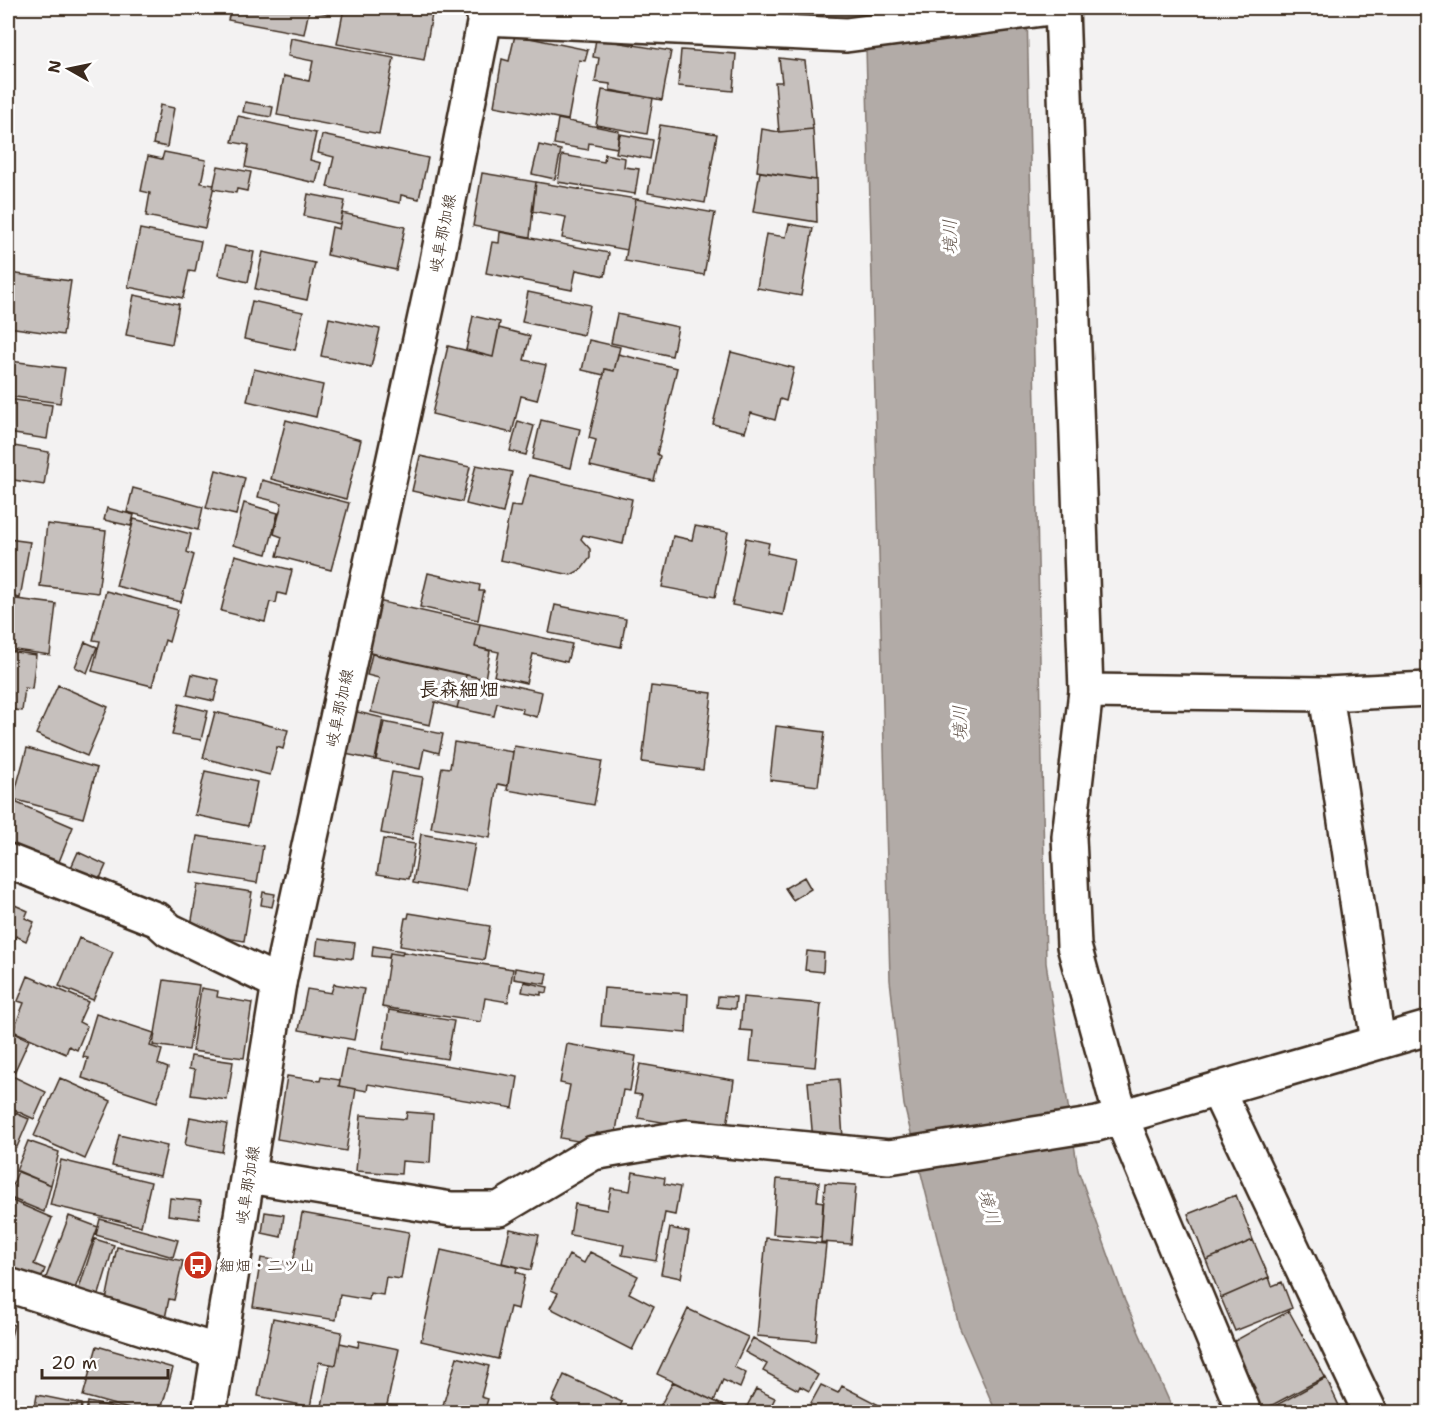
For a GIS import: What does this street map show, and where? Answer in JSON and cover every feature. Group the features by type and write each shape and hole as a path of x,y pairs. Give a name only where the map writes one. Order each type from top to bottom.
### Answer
{"street":[{"path":"485,13 846,35 1050,8"},
{"path":"1062,8 1086,691 1069,837 1074,946 1109,1120 1244,1413"},
{"name":"岐阜那加線","path":"209,1413 279,982 435,271 485,13"},
{"path":"1086,691 1326,694 1428,689"},
{"path":"1326,694 1377,1042"},
{"path":"8,861 158,920 169,930 279,982"},
{"path":"248,1176 451,1209 499,1209 593,1153 687,1137 889,1157 1109,1120 1428,1028"},
{"path":"1217,1089 1370,1413"},
{"path":"8,1285 219,1353"}],"water":[{"name":"境川","path":"865,8 1027,8 1046,963 1078,1170 1125,1301 1174,1412 996,1412 959,1326 904,1105 890,980"}],"building":[{"path":"231,8 331,8 330,14 309,10 304,34 228,20"},
{"path":"344,8 433,8 424,60 337,44"},
{"path":"666,8 724,8 724,18 665,14"},
{"path":"515,35 588,50 585,61 579,60 568,120 494,106 502,59 509,61"},
{"path":"291,38 394,58 379,134 277,115 284,76 309,81 313,61 288,56"},
{"path":"596,39 671,51 662,100 610,90 610,84 595,82 599,58 593,57"},
{"path":"681,50 736,54 733,91 678,86"},
{"path":"779,58 805,61 813,129 779,132 775,82 782,82"},
{"path":"602,90 653,98 647,134 596,125"},
{"path":"245,102 273,107 271,117 243,112"},
{"path":"160,105 174,108 167,147 153,144"},
{"path":"238,116 316,133 310,160 321,163 316,183 245,167 249,145 232,142"},
{"path":"558,119 619,131 617,148 589,143 588,150 554,144"},
{"path":"660,125 717,134 705,203 648,193"},
{"path":"762,129 779,132 813,129 816,180 757,171"},
{"path":"620,134 653,140 650,159 616,153"},
{"path":"322,135 428,158 419,199 401,195 400,203 327,187 334,157 318,153"},
{"path":"539,145 561,150 555,179 532,174"},
{"path":"164,152 206,160 201,183 214,185 205,228 146,216 150,193 141,191 148,156 162,159"},
{"path":"605,154 625,158 624,167 639,169 635,194 558,182 562,155 604,162"},
{"path":"218,166 251,172 247,191 237,189 236,193 213,189"},
{"path":"760,172 816,180 817,222 753,212"},
{"path":"482,173 536,182 530,237 473,226"},
{"path":"536,182 636,199 627,250 562,238 566,217 532,211"},
{"path":"308,194 345,201 340,224 304,216"},
{"path":"636,199 715,213 704,275 625,261"},
{"path":"342,213 405,227 396,270 327,255 332,227 339,229"},
{"path":"789,224 813,228 801,296 757,288 766,234 786,237"},
{"path":"140,229 201,241 195,272 189,271 183,298 128,287"},
{"path":"500,232 609,253 605,276 576,270 572,290 486,273 492,242 499,243"},
{"path":"225,246 254,252 248,282 218,275"},
{"path":"263,252 315,263 307,300 255,289"},
{"path":"9,273 71,281 63,335 8,327"},
{"path":"528,292 590,305 584,335 522,322"},
{"path":"134,295 179,304 172,344 126,335"},
{"path":"252,301 303,312 295,350 244,339"},
{"path":"617,314 678,327 672,356 611,343"},
{"path":"473,316 500,322 493,357 466,350"},
{"path":"329,318 380,329 371,367 321,356"},
{"path":"499,328 530,336 524,360 546,365 537,400 521,396 512,433 432,414 448,346 493,357"},
{"path":"589,340 620,347 614,371 605,369 604,375 582,370"},
{"path":"731,352 794,368 786,401 780,399 775,420 751,413 745,432 713,424"},
{"path":"618,354 677,368 657,454 660,456 654,481 590,466 596,440 589,438 605,369 614,371"},
{"path":"10,361 65,368 60,403 8,396"},
{"path":"254,369 323,385 316,417 247,401"},
{"path":"8,399 52,405 47,439 8,433"},
{"path":"286,420 361,440 346,499 271,479"},
{"path":"541,420 580,429 571,468 532,459"},
{"path":"518,421 534,426 526,455 510,451"},
{"path":"8,445 49,452 44,485 8,479"},
{"path":"420,456 470,467 462,502 412,491"},
{"path":"476,465 512,472 503,513 466,504"},
{"path":"216,470 245,478 236,515 206,508"},
{"path":"529,475 632,499 623,544 583,535 581,539 590,549 590,558 582,569 571,575 500,560 511,506 521,507"},
{"path":"262,480 349,503 331,570 277,556 282,537 274,534 282,503 258,497"},
{"path":"133,488 203,507 198,530 127,512"},
{"path":"244,503 278,513 267,554 233,545"},
{"path":"107,508 134,515 131,526 104,520"},
{"path":"134,519 191,534 187,552 194,555 181,602 116,586"},
{"path":"47,524 106,531 98,593 40,586"},
{"path":"695,526 728,532 715,597 662,587 673,536 692,540"},
{"path":"746,538 769,543 767,553 794,559 783,615 732,605"},
{"path":"8,539 30,542 20,598 8,596"},
{"path":"235,555 292,570 286,595 278,593 276,603 270,602 265,622 221,611"},
{"path":"428,573 480,585 479,591 484,591 478,620 420,607"},
{"path":"106,591 178,610 169,642 165,640 152,686 92,671 100,641 93,640"},
{"path":"8,598 56,604 50,655 8,649"},
{"path":"378,601 480,624 475,647 490,651 485,679 366,652"},
{"path":"555,605 626,619 621,647 549,633"},
{"path":"480,624 572,644 567,662 533,654 526,683 494,676 499,652 475,647"},
{"path":"85,642 97,647 87,673 75,667"},
{"path":"8,651 36,655 32,689 25,688 22,711 8,709"},
{"path":"372,654 466,675 457,708 435,702 430,725 371,712 379,678 367,675"},
{"path":"192,674 219,680 214,701 187,695"},
{"path":"466,675 542,692 537,717 522,713 523,709 497,703 494,716 457,708"},
{"path":"58,685 108,707 87,756 36,734"},
{"path":"651,686 712,693 703,770 642,762"},
{"path":"179,704 208,711 201,740 172,735"},
{"path":"349,710 383,718 375,760 340,753"},
{"path":"215,712 288,730 283,749 277,747 270,775 203,758"},
{"path":"8,714 11,715 8,743"},
{"path":"384,722 443,734 439,753 424,749 420,769 376,760"},
{"path":"776,726 825,732 818,786 770,780"},
{"path":"454,742 513,752 508,786 498,784 490,838 431,828 442,767 450,768"},
{"path":"514,746 602,761 594,805 507,790"},
{"path":"27,748 97,768 83,818 13,799"},
{"path":"205,771 257,782 248,826 195,815"},
{"path":"392,772 423,777 412,839 381,833"},
{"path":"8,799 73,827 54,874 8,854"},
{"path":"421,834 475,844 466,892 413,883"},
{"path":"197,836 263,846 257,883 191,872"},
{"path":"383,839 415,844 409,879 377,874"},
{"path":"78,852 106,865 93,894 65,881"},
{"path":"804,877 811,889 793,900 785,888"},
{"path":"198,884 252,892 244,941 190,932"},
{"path":"263,892 275,894 272,907 261,905"},
{"path":"8,902 28,911 25,918 34,922 26,941 16,936 8,957"},
{"path":"409,913 490,926 484,960 400,946 405,918 408,918"},
{"path":"79,938 113,952 93,1000 59,986"},
{"path":"318,938 355,943 353,959 316,954"},
{"path":"373,946 403,951 402,955 390,953 389,958 372,956"},
{"path":"807,951 824,953 823,972 805,970"},
{"path":"403,952 513,969 508,1002 485,998 481,1022 382,1007 390,953 402,955"},
{"path":"515,968 547,973 545,984 514,979"},
{"path":"28,976 88,1002 79,1022 87,1026 77,1050 69,1046 66,1054 13,1031 24,1003 18,1001"},
{"path":"164,980 199,985 189,1050 153,1045"},
{"path":"524,982 548,987 547,993 541,992 541,995 522,992"},
{"path":"334,984 364,989 354,1040 299,1030 307,989 331,993"},
{"path":"201,988 218,991 217,997 252,1003 244,1058 192,1051"},
{"path":"604,988 688,994 686,1033 601,1026"},
{"path":"718,996 736,997 735,1009 717,1007"},
{"path":"743,997 821,1004 815,1067 750,1061 753,1031 740,1030"},
{"path":"389,1010 454,1021 447,1059 383,1049"},
{"path":"96,1014 154,1033 150,1046 162,1050 158,1064 168,1068 157,1102 82,1078 88,1058 83,1057"},
{"path":"8,1025 14,1028 12,1032 29,1040 13,1075 8,1072"},
{"path":"567,1044 636,1056 630,1091 623,1090 615,1137 597,1133 595,1144 560,1138 570,1085 560,1083"},
{"path":"346,1049 518,1077 513,1108 368,1084 367,1091 339,1086"},
{"path":"191,1056 233,1062 227,1100 191,1095 195,1070 189,1069"},
{"path":"640,1064 734,1080 726,1133 638,1118 642,1095 634,1094"},
{"path":"8,1074 46,1092 34,1119 8,1107"},
{"path":"287,1076 320,1081 321,1077 340,1080 339,1086 356,1089 346,1151 277,1139"},
{"path":"60,1078 111,1101 85,1159 34,1136"},
{"path":"839,1079 843,1138 813,1141 808,1082"},
{"path":"8,1110 29,1119 17,1147 8,1143"},
{"path":"407,1112 433,1114 430,1163 402,1161 401,1174 356,1171 361,1115 406,1119"},
{"path":"190,1117 227,1124 222,1152 185,1145"},
{"path":"119,1135 167,1146 160,1176 112,1166"},
{"path":"28,1141 59,1152 51,1185 16,1171"},
{"path":"61,1160 151,1182 141,1226 50,1205"},
{"path":"18,1171 51,1185 44,1212 8,1197"},
{"path":"633,1172 665,1178 664,1184 680,1187 675,1215 665,1213 656,1261 622,1255 624,1245 570,1235 575,1204 607,1210 611,1188 630,1191"},
{"path":"777,1179 819,1182 817,1201 823,1202 821,1238 773,1234"},
{"path":"825,1183 856,1185 851,1244 821,1242"},
{"path":"1236,1195 1253,1240 1206,1260 1188,1214"},
{"path":"170,1198 201,1201 199,1219 168,1215"},
{"path":"8,1199 52,1218 34,1264 45,1269 32,1301 8,1291"},
{"path":"265,1212 284,1215 281,1237 262,1233"},
{"path":"302,1213 409,1232 401,1279 386,1277 383,1295 370,1293 369,1300 340,1295 336,1320 253,1307 261,1258 293,1263"},
{"path":"69,1216 98,1227 70,1302 41,1291"},
{"path":"100,1219 178,1240 173,1257 96,1235"},
{"path":"670,1228 689,1232 681,1278 661,1274"},
{"path":"510,1229 539,1235 531,1270 502,1263"},
{"path":"766,1238 826,1244 816,1341 757,1336"},
{"path":"95,1239 114,1245 93,1314 73,1307"},
{"path":"1253,1240 1269,1277 1221,1298 1206,1260"},
{"path":"117,1247 183,1261 174,1300 169,1299 164,1323 104,1310"},
{"path":"441,1250 517,1267 516,1272 525,1275 518,1309 510,1307 498,1359 421,1341"},
{"path":"590,1252 638,1276 629,1293 654,1306 632,1350 550,1308 558,1293 551,1290 569,1255 584,1263"},
{"path":"1269,1277 1272,1286 1282,1282 1292,1308 1235,1331 1221,1298"},
{"path":"688,1309 748,1337 734,1367 746,1373 740,1388 723,1380 714,1401 657,1374"},
{"path":"1289,1311 1325,1377 1261,1411 1250,1391 1255,1388 1231,1343"},
{"path":"273,1318 342,1332 336,1365 319,1362 310,1407 258,1396"},
{"path":"8,1323 14,1325 8,1347"},
{"path":"753,1338 818,1375 809,1391 800,1386 798,1390 763,1371 767,1364 745,1352"},
{"path":"359,1341 399,1349 387,1405 391,1406 390,1412 349,1412 322,1406 330,1364 336,1365 340,1343 358,1347"},
{"path":"97,1346 173,1368 161,1410 148,1406 145,1412 140,1412 83,1396"},
{"path":"457,1357 489,1366 481,1397 488,1399 484,1412 441,1412"},
{"path":"564,1375 622,1402 617,1412 555,1412 559,1405 552,1401"},
{"path":"1326,1378 1342,1412 1275,1412 1273,1407"},
{"path":"673,1382 714,1401 736,1412 657,1412"},
{"path":"821,1385 838,1393 842,1386 883,1407 881,1412 806,1412"},
{"path":"756,1389 775,1398 768,1412 744,1412"},
{"path":"37,1395 82,1404 81,1412 34,1412"},
{"path":"88,1402 128,1410 128,1412 86,1412"}],"place":[{"name":"細畑・二ツ山","path":"198,1265"}],"district":[{"name":"長森細畑","path":"459,689"}]}
